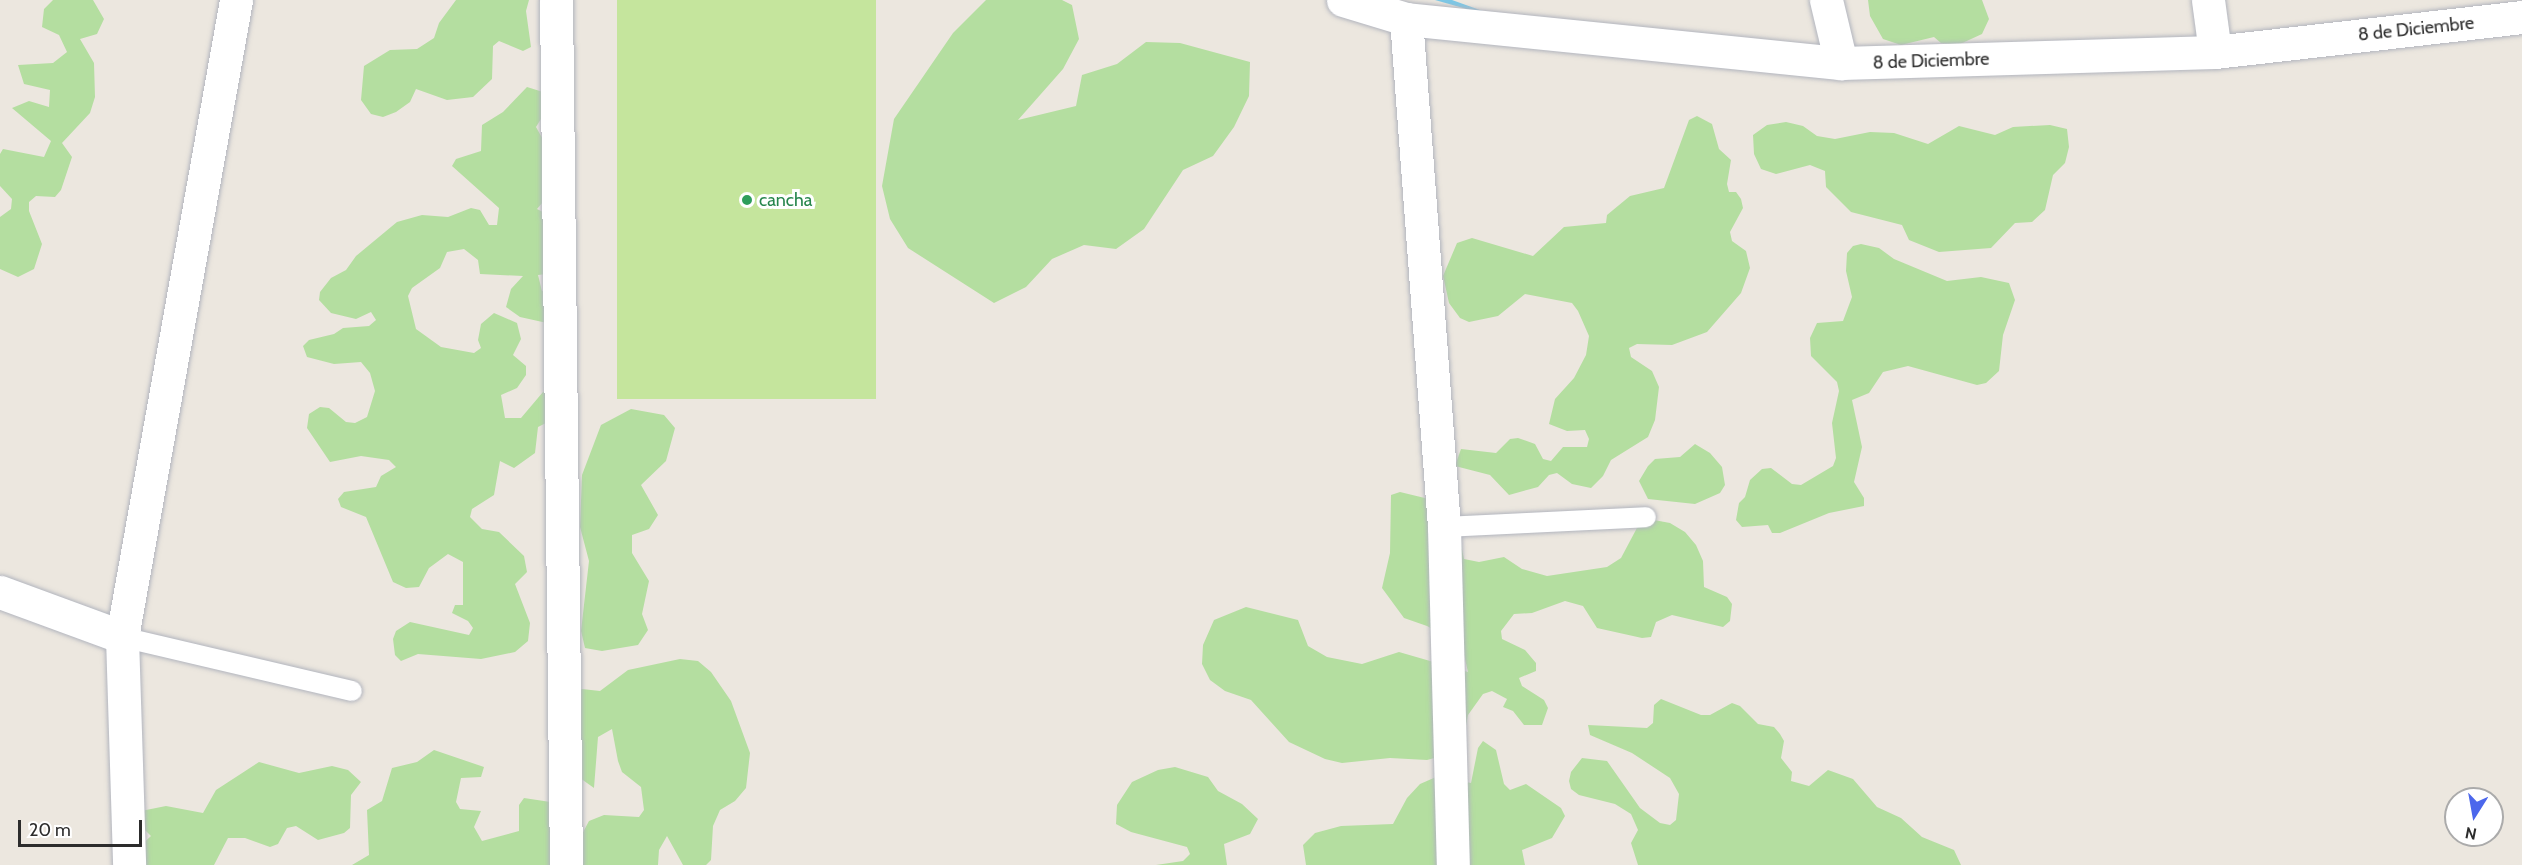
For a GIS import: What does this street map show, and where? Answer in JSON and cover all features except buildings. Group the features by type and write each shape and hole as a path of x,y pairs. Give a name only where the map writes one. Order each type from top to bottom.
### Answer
{"street":[{"path":"129,865 122,637 236,0"},
{"path":"556,0 566,865"},
{"name":"8 de Diciembre","path":"1343,0 1406,19 1841,63 2215,52 2522,17"},
{"path":"1826,0 1841,63"},
{"path":"2208,0 2215,52"},
{"path":"1406,19 1444,527 1453,865"},
{"path":"0,592 122,637"}],"lane":[{"path":"1444,527 1646,517"},
{"path":"122,637 352,690"}],"green space":[{"path":"53,0 93,0 104,19 97,34 80,39 94,63 95,97 90,113 62,143 72,157 61,190 55,197 36,196 29,202 29,211 42,244 34,269 18,277 0,269 0,217 11,209 12,199 0,186 0,154 3,149 44,157 51,141 12,108 29,101 49,107 50,90 24,84 18,65 53,63 67,52 59,35 42,27 44,9"},
{"path":"456,0 529,0 526,11 531,47 523,51 499,41 493,46 492,79 473,97 447,100 416,89 410,102 396,112 383,117 371,114 361,100 364,66 390,50 417,49 434,38 439,23"},
{"name":"cancha","path":"617,0 876,0 876,399 617,399"},
{"path":"986,0 1062,0 1072,5 1079,39 1063,69 1018,120 1076,106 1082,75 1117,64 1146,42 1180,43 1250,62 1249,96 1234,127 1213,156 1183,170 1144,229 1116,249 1084,245 1052,259 1026,287 994,303 908,248 890,219 882,186 894,119 953,33"},
{"path":"1868,0 1982,0 1989,19 1982,34 1958,45 1941,43 1934,37 1901,45 1883,39 1870,16"},
{"path":"527,87 543,92 541,119 536,127 549,150 543,202 537,209 545,213 547,274 538,275 542,291 559,295 547,323 520,317 506,307 511,289 523,276 480,274 478,260 464,249 447,252 440,268 412,288 408,296 416,329 441,347 474,353 481,348 478,340 481,324 494,313 517,323 521,339 513,355 526,366 526,375 517,388 501,395 505,418 521,418 543,392 551,391 546,423 538,427 535,453 514,468 500,461 494,495 472,509 470,517 482,529 499,532 524,556 527,572 515,584 530,623 528,641 515,652 481,659 418,654 401,661 395,655 393,639 396,631 410,622 469,635 473,628 468,621 452,613 455,605 463,605 463,562 448,554 429,568 419,587 406,588 393,582 366,517 341,507 338,499 344,492 376,487 381,476 396,467 389,460 361,456 330,462 307,428 309,414 320,407 329,408 346,422 355,423 367,417 375,391 370,373 361,362 334,364 307,357 303,346 309,340 334,334 343,328 369,326 376,320 371,312 356,319 331,313 319,300 320,292 331,278 346,270 356,256 397,222 422,215 448,217 471,208 480,210 489,225 497,225 499,208 452,166 456,159 481,151 482,125 503,112"},
{"path":"1697,116 1712,124 1719,149 1731,160 1727,184 1729,192 1736,192 1743,208 1730,232 1732,241 1746,251 1750,268 1741,293 1707,332 1672,345 1637,344 1629,348 1631,357 1652,371 1659,387 1655,420 1648,437 1611,460 1603,476 1591,488 1572,484 1557,473 1549,475 1538,487 1509,495 1490,475 1455,466 1461,449 1496,453 1510,439 1518,438 1535,444 1543,459 1551,461 1563,447 1587,447 1589,439 1585,430 1567,431 1549,424 1555,399 1574,378 1586,355 1589,336 1578,311 1572,303 1525,294 1498,316 1469,322 1460,318 1449,303 1443,276 1457,243 1472,238 1533,256 1564,227 1606,223 1607,215 1630,196 1664,188 1689,120"},
{"path":"1786,122 1803,126 1817,136 1835,139 1870,132 1894,133 1928,144 1959,126 1995,135 2013,127 2050,125 2067,129 2069,147 2065,163 2053,175 2045,210 2032,222 2015,223 1991,248 1939,252 1909,240 1902,225 1851,212 1826,187 1825,171 1810,165 1776,174 1761,169 1754,154 1753,135 1767,125"},
{"path":"1861,244 1879,248 1894,259 1947,281 1981,277 2009,283 2015,300 2003,335 1999,371 1986,383 1977,385 1908,366 1883,372 1869,393 1852,400 1862,447 1854,482 1864,498 1864,506 1829,513 1780,533 1772,533 1768,525 1742,527 1736,520 1739,503 1745,497 1750,480 1762,469 1771,468 1792,484 1801,485 1833,466 1836,458 1832,423 1839,391 1837,382 1811,356 1810,338 1817,323 1843,321 1852,297 1846,271 1847,253 1853,246"},
{"path":"631,409 664,415 675,428 666,461 641,485 658,515 649,529 632,535 632,553 649,581 642,614 648,630 638,645 602,651 585,648 581,631 589,561 580,527 582,475 601,425"},
{"path":"1695,444 1710,453 1722,467 1725,485 1720,493 1695,504 1648,499 1639,481 1648,466 1655,459 1680,457"},
{"path":"1400,492 1433,500 1459,535 1464,559 1479,562 1504,557 1522,569 1547,576 1607,567 1621,558 1638,526 1654,520 1670,523 1685,532 1696,545 1703,561 1704,587 1727,597 1732,604 1730,621 1723,627 1672,615 1656,622 1651,637 1642,638 1597,628 1583,606 1565,601 1532,613 1514,614 1501,631 1502,639 1525,650 1536,663 1536,671 1519,678 1522,686 1544,700 1548,708 1542,725 1524,725 1513,711 1503,707 1507,699 1492,691 1483,694 1468,715 1461,751 1427,760 1390,758 1342,763 1325,759 1289,742 1251,700 1225,691 1210,680 1202,664 1203,645 1214,620 1246,607 1298,620 1308,646 1327,657 1362,664 1399,652 1468,672 1462,646 1427,626 1404,618 1382,588 1390,553 1391,495"},
{"path":"680,659 698,661 711,672 731,701 750,753 746,788 735,801 720,810 713,826 711,860 706,865 683,865 667,836 659,850 658,865 583,865 579,862 581,836 589,821 604,815 639,817 644,810 641,787 622,772 612,729 598,737 594,788 580,778 566,695 582,689 600,691 628,670"},
{"path":"1661,699 1701,715 1710,715 1732,703 1740,706 1758,724 1774,727 1780,734 1784,741 1781,758 1792,772 1791,781 1809,786 1828,770 1853,779 1877,807 1901,818 1922,837 1954,850 1961,865 1638,865 1631,843 1638,830 1631,814 1615,804 1579,795 1571,789 1569,781 1571,772 1582,758 1607,761 1640,808 1660,823 1670,825 1676,820 1679,794 1670,778 1632,753 1590,735 1588,725 1647,728 1653,723 1654,705"},
{"path":"1483,741 1496,750 1504,784 1510,790 1526,784 1561,808 1565,816 1552,838 1522,850 1525,865 1306,865 1303,845 1315,833 1341,826 1393,824 1407,798 1420,784 1436,777 1471,783 1478,748"},
{"path":"434,750 484,767 481,777 461,778 456,802 460,809 481,811 474,827 482,841 519,831 519,805 524,798 557,803 555,865 352,865 369,855 367,810 382,801 392,768 417,762"},
{"path":"259,762 299,773 332,766 348,770 361,782 351,795 350,828 344,833 318,840 296,826 287,828 278,844 270,847 245,838 228,838 214,865 120,865 151,836 139,824 141,811 166,806 203,813 216,790"},
{"path":"1175,767 1208,777 1218,791 1242,804 1258,819 1250,834 1224,844 1227,865 1156,865 1183,861 1190,854 1187,847 1131,832 1116,824 1117,805 1132,782 1158,770"}],"water":[{"path":"1435,0 1452,0 1502,18 1484,14"}],"place":[{"name":"cancha","path":"747,200"}]}
